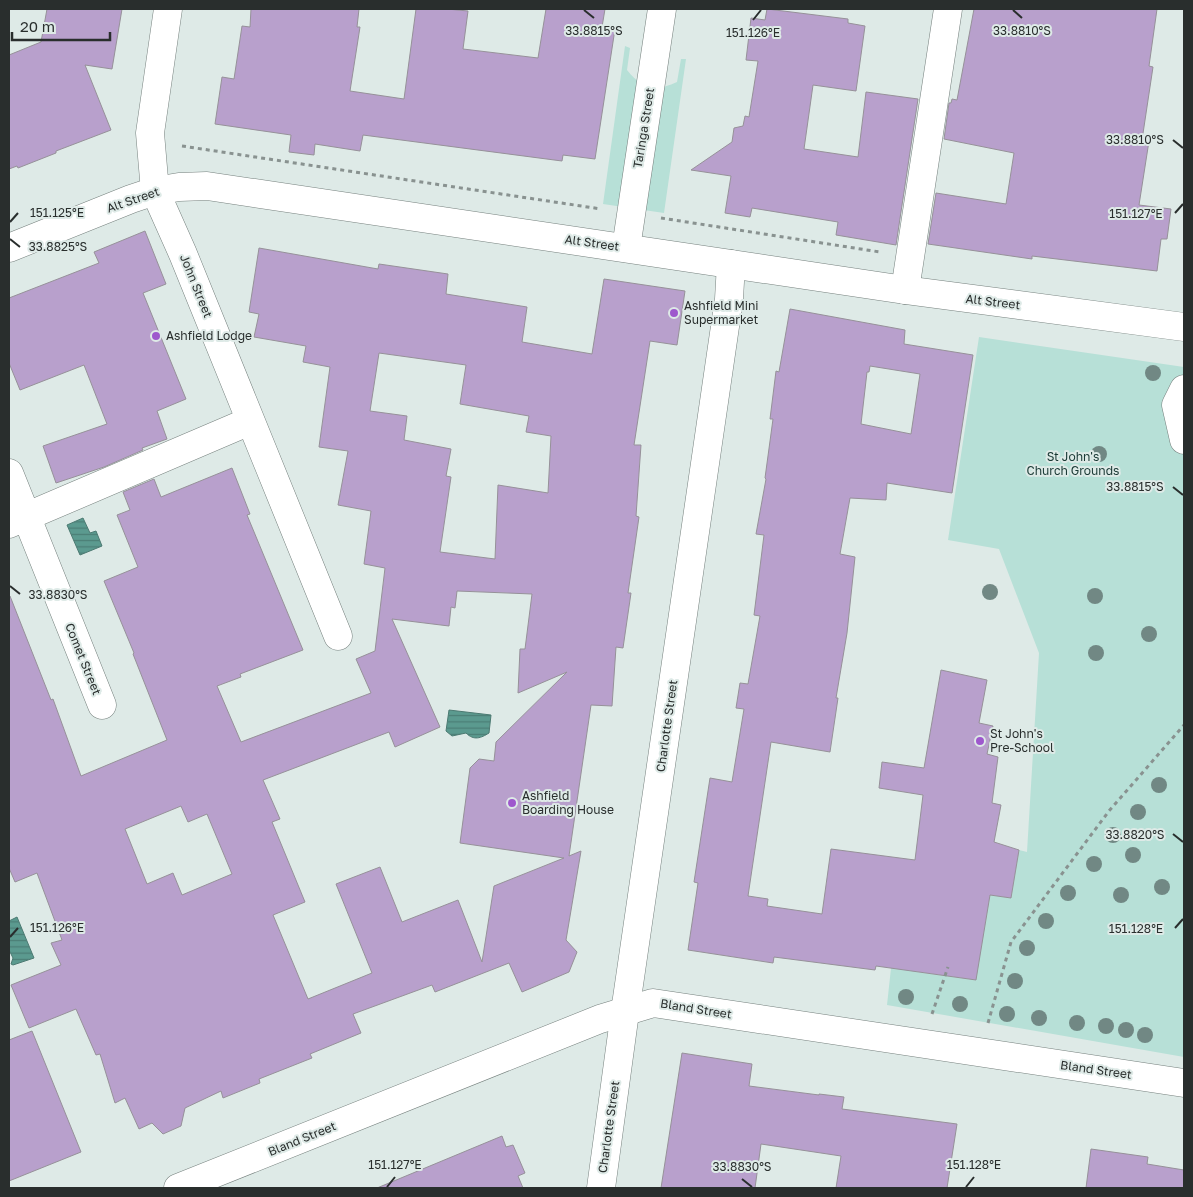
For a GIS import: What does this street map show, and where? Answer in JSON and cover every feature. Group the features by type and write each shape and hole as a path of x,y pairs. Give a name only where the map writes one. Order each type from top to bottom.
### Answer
{"street":[{"name":"John Street","path":"168,9 150,133 155,191 338,636"},
{"name":"Taringa Street","path":"626,248 662,9"},
{"path":"905,290 948,9"},
{"name":"Alt Street","path":"9,248 122,202 155,191 179,187 207,186 905,290 1184,327"},
{"name":"Charlotte Street","path":"601,1188 729,299 731,264"},
{"path":"1184,389 1176,405 1184,440"},
{"path":"18,520 250,420"},
{"name":"Comet Street","path":"9,473 18,520 102,705"},
{"name":"Bland Street","path":"178,1188 600,1019 653,1003 1184,1083"}],"path":[{"path":"980,1053 1011,942 1109,811 1184,725"},
{"path":"924,1045 932,1013 948,968"}],"green space":[{"path":"625,46 630,48 627,70 638,81 649,87 662,87 677,82 681,59 686,59 664,213 603,204"},
{"name":"St John's Church Grounds","path":"979,337 1184,367 1184,1057 887,1005 892,959 918,972 975,980 990,895 1011,898 1019,850 1027,852 1039,653 999,549 948,540"}],"shaded area":[{"path":"83,518 90,533 96,531 102,546 80,555 67,525"},
{"path":"449,710 491,715 489,733 478,738 466,733 452,736 446,731"},
{"path":"17,917 34,958 13,965 11,964 13,958 9,950 9,921"}],"building":[{"path":"47,9 122,9 112,69 85,65 111,130 18,168 17,166 9,169 9,55 41,42"},
{"path":"251,9 359,9 357,27 360,27 350,91 404,99 416,9 468,11 463,49 538,58 546,9 605,9 602,27 615,29 595,159 563,155 562,161 363,135 360,151 315,144 314,155 289,152 291,135 215,124 222,77 234,79 242,26 250,27"},
{"path":"767,9 848,19 848,23 865,26 856,91 813,85 804,149 858,157 866,92 918,99 896,245 836,235 838,222 752,208 750,217 725,213 731,176 691,170 732,142 734,128 743,126 745,116 749,117 758,61 746,60 751,18 765,20"},
{"path":"974,9 1157,9 1149,66 1153,67 1142,140 1149,141 1139,205 1171,209 1167,239 1161,239 1157,271 1032,256 1032,259 928,244 936,193 1006,204 1014,153 944,139 949,103 951,103 952,99 957,100"},
{"path":"145,231 166,284 143,293 186,399 157,411 167,439 142,448 143,450 104,467 56,483 43,446 107,424 84,365 20,390 9,363 9,298 99,263 94,252"},
{"path":"259,248 378,269 379,264 448,274 446,294 527,307 522,342 592,354 604,279 685,291 677,345 650,341 634,445 641,445 636,516 639,517 628,593 631,593 623,648 616,647 612,706 591,705 569,856 581,851 566,940 577,952 569,972 522,992 509,963 435,992 432,985 353,1014 361,1033 310,1054 312,1058 259,1079 260,1083 223,1098 221,1091 185,1108 181,1126 163,1134 152,1123 139,1129 125,1098 115,1103 100,1054 96,1055 76,1009 29,1028 11,985 61,965 51,943 62,940 37,873 15,882 9,868 9,597 51,700 53,699 81,776 167,740 104,581 138,567 117,515 130,510 123,492 154,479 161,497 232,468 250,514 247,515 303,650 240,674 241,677 217,686 241,742 371,693 356,659 375,651 385,568 364,564 371,511 338,505 348,451 319,447 330,367 303,362 306,346 254,337 259,314 249,312","holes":["379,353 466,365 460,404 529,416 526,432 551,436 548,493 498,485 495,559 440,552 451,477 446,476 451,449 404,440 407,416 370,411","457,591 532,594 525,649 520,649 518,693 567,672 496,742 494,761 479,759 470,768 460,843 564,858 494,886 482,962 458,900 402,922 380,867 336,884 372,973 308,999 273,915 305,902 272,822 280,819 263,780 389,732 395,747 440,727 392,619 449,626 451,607 455,608","181,806 188,822 207,814 232,874 182,895 173,873 147,884 125,829"]},
{"path":"790,309 905,330 904,344 973,355 952,493 887,483 886,500 850,498 840,554 855,557 847,633 836,698 838,698 830,752 771,742 748,896 768,899 767,906 822,914 831,849 915,860 923,795 879,788 882,762 924,768 941,670 987,680 979,723 993,726 987,754 998,757 992,803 1001,805 994,842 1019,850 1011,898 990,895 976,980 876,966 875,970 774,957 773,963 688,950 698,883 694,882 710,778 732,782 744,709 736,708 740,683 748,684 760,616 754,615 764,535 756,534 766,479 773,419 770,419 776,371 779,372","holes":["870,366 920,374 911,434 861,424 867,372 869,372"]},
{"path":"32,1031 81,1152 9,1181 9,1040"},
{"path":"682,1053 752,1064 749,1086 844,1097 842,1109 957,1124 947,1188 836,1188 841,1156 761,1144 755,1188 661,1188"},
{"path":"502,1136 506,1147 513,1145 525,1173 518,1176 523,1188 377,1188"},
{"path":"1091,1149 1148,1157 1147,1164 1184,1170 1184,1188 1086,1188"}],"place":[{"name":"Ashfield Mini Supermarket","path":"674,313"},
{"name":"Ashfield Lodge","path":"156,336"},
{"name":"St John's Pre-School","path":"980,741"},
{"name":"Ashfield Boarding House","path":"512,803"}]}
